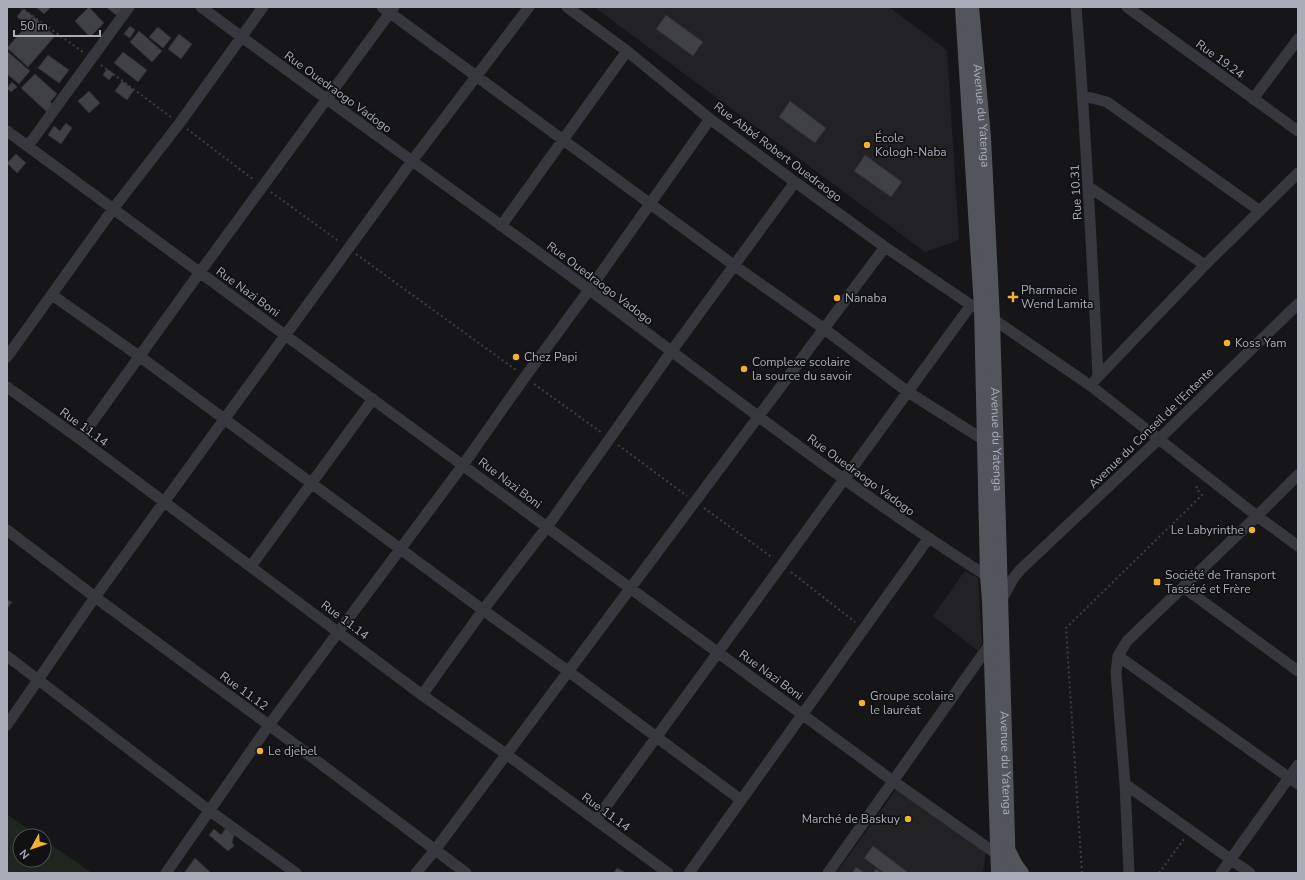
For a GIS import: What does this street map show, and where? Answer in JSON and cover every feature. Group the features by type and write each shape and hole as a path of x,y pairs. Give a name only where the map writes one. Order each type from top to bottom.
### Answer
{"main road":[{"name":"Avenue du Yatenga","path":"962,7 984,440 990,644 1004,853 1009,873"},
{"name":"Avenue du Yatenga","path":"972,7 984,137 993,319 1001,561 1004,853 998,873"},
{"path":"1004,853 1022,873"}],"street":[{"path":"28,146 129,7"},
{"name":"Rue Ouedraogo Vadogo","path":"201,7 326,100 589,290 843,479 928,539 987,576"},
{"path":"7,357 113,209 180,124 263,7"},
{"path":"7,725 94,597 286,336 412,161 529,7"},
{"name":"Rue Abbé Robert Ouedraogo","path":"567,7 627,51 710,119 795,182 885,247 976,306 1091,386 1257,516 1298,546"},
{"name":"Rue 10.31","path":"1076,7 1089,187 1098,376"},
{"name":"Rue 19.24","path":"1127,7 1298,131"},
{"path":"80,439 326,100 389,9 476,77 563,139 735,266 823,328 908,392 984,440"},
{"path":"1253,99 1298,39"},
{"path":"501,226 627,51"},
{"path":"1083,97 1107,102 1260,211"},
{"path":"166,873 269,725 463,465 651,204 710,119"},
{"name":"Rue Nazi Boni","path":"7,131 893,781 1004,853"},
{"path":"1091,386 1098,376 1298,173"},
{"path":"422,695 483,610 547,527 671,352 795,182"},
{"path":"1089,187 1206,265"},
{"path":"416,873 435,850 823,328 885,247"},
{"path":"52,295 140,356 224,420 568,671 741,800"},
{"name":"Avenue du Conseil de l'Entente","path":"1002,602 1013,579 1020,570 1159,439 1298,304"},
{"path":"596,820 843,479 908,392 976,306"},
{"name":"Rue 11.14","path":"7,387 80,439 422,695 506,754 668,873"},
{"path":"251,566 373,399"},
{"path":"1128,873 1125,784 1116,673 1118,656 1127,641 1298,475"},
{"name":"Rue 11.12","path":"7,530 94,597 269,725 466,873"},
{"path":"688,873 928,539"},
{"path":"1001,561 1004,568 1008,572 1013,573 1020,570"},
{"path":"1183,587 1298,671"},
{"path":"828,873 990,644"},
{"path":"7,656 210,810 296,873"},
{"path":"1118,656 1294,781"},
{"path":"1221,873 1294,781 1298,765"},
{"path":"1125,784 1250,873"}],"path":[{"path":"20,7 695,501 864,629"},
{"path":"1159,873 1190,830"}],"shaded area":[{"name":"École Kologh-Naba","path":"594,7 889,7 947,50 959,240 925,252"},
{"path":"965,571 978,578 982,643 978,651 933,616"},
{"name":"Marché de Baskuy","path":"898,787 986,851 983,873 836,873"},
{"path":"7,814 27,828 12,828 12,868 52,868 52,846 92,873 7,873"}],"building":[{"path":"36,7 51,7 44,14"},
{"path":"89,7 104,23 90,37 75,21"},
{"path":"106,7 129,7 120,18"},
{"path":"23,9 33,16 27,25 17,17"},
{"path":"666,15 703,42 693,56 656,29"},
{"path":"34,17 55,36 28,67 7,48"},
{"path":"130,26 135,30 130,38 124,34"},
{"path":"158,27 171,38 163,48 149,37"},
{"path":"139,31 162,51 152,62 130,42"},
{"path":"179,34 192,44 181,59 168,49"},
{"path":"7,51 30,71 19,84 7,74"},
{"path":"123,52 147,70 138,82 114,63"},
{"path":"48,55 69,70 59,83 38,68"},
{"path":"107,69 114,74 109,80 103,75"},
{"path":"35,74 57,94 50,102 53,105 47,112 21,88"},
{"path":"122,81 134,90 127,100 115,91"},
{"path":"12,82 17,87 11,92 7,88"},
{"path":"89,91 100,103 89,113 78,101"},
{"path":"790,101 826,128 815,143 779,117"},
{"path":"66,123 72,128 61,144 48,135 54,126 60,131"},
{"path":"16,154 26,163 17,173 7,163"},
{"path":"865,155 902,182 891,197 854,171"},
{"path":"7,600 12,602 7,608"},
{"path":"226,828 234,835 232,842 234,846 228,851 209,835 214,829 221,835"},
{"path":"873,846 909,873 884,873 864,858"},
{"path":"195,858 210,872 210,873 184,873"},
{"path":"856,867 865,873 852,873"},
{"path":"617,868 626,873 614,873"},
{"path":"876,869 881,873 873,873"}],"place":[{"name":"École Kologh-Naba","path":"867,145"},
{"name":"Pharmacie Wend Lamita","path":"1013,297"},
{"name":"Nanaba","path":"837,298"},
{"name":"Koss Yam","path":"1227,343"},
{"name":"Chez Papi","path":"516,357"},
{"name":"Complexe scolaire la source du savoir","path":"744,369"},
{"name":"Le Labyrinthe","path":"1252,530"},
{"name":"Société de Transport Tasséré et Frère","path":"1157,582"},
{"name":"Groupe scolaire le lauréat","path":"862,703"},
{"name":"Le djebel","path":"260,751"},
{"name":"Marché de Baskuy","path":"908,819"}]}
